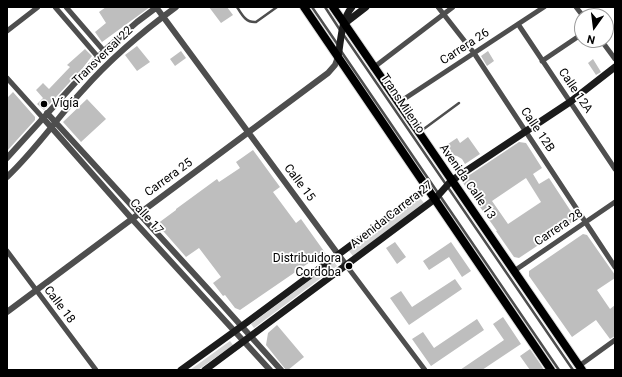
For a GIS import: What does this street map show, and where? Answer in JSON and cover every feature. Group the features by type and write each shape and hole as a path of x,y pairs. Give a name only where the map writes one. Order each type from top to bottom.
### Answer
{"main road":[{"path":"304,7 428,188 437,196 551,370"},
{"name":"Avenida Calle 13","path":"333,7 373,68 400,102 449,183 514,271 578,369"},
{"path":"338,57 346,16 352,7"},
{"path":"344,24 366,7"},
{"name":"Avenida Carrera 27","path":"205,370 437,196 449,183 570,102 615,67"},
{"name":"Avenida Carrera 27","path":"181,370 428,188"}],"street":[{"path":"7,31 38,7"},
{"path":"55,7 98,57"},
{"path":"66,7 104,51"},
{"name":"Transversal 22","path":"7,158 98,57 156,7"},
{"name":"Calle 15","path":"156,7 425,370"},
{"name":"Transversal 22","path":"7,177 27,156 82,91 115,56 176,7"},
{"name":"Calle 12B","path":"438,7 474,53 615,267"},
{"path":"373,68 453,7"},
{"name":"Carrera 26","path":"400,102 544,7"},
{"name":"Calle 12A","path":"518,24 615,169"},
{"path":"542,61 574,39"},
{"path":"607,48 615,59"},
{"name":"Carrera 25","path":"7,312 328,73 335,65 338,57"},
{"name":"Calle 17","path":"7,78 45,116 132,219 270,370"},
{"name":"Calle 17","path":"53,125 139,214 281,370"},
{"name":"Carrera 28","path":"514,271 614,204"},
{"name":"Calle 18","path":"7,251 96,370"},
{"path":"578,369 615,340"}],"lane":[{"path":"237,7 245,19 253,22 256,22 277,7"},
{"name":"TransMilenio","path":"312,7 437,196 559,370"},
{"name":"TransMilenio","path":"325,7 578,369"},
{"path":"418,133 459,103"}],"shaded area":[{"path":"420,198 424,203 353,256 349,251"},
{"path":"334,262 337,266 254,328 251,324"},
{"path":"230,341 233,345 198,370 190,370"}],"building":[{"path":"106,7 150,7 102,42 95,32 106,23 99,12"},
{"path":"209,7 227,7 233,15 221,23"},
{"path":"137,46 150,62 137,71 125,55"},
{"path":"85,49 92,56 44,110 37,104 43,98 36,90 43,83 49,89 70,67 67,65"},
{"path":"181,51 186,58 175,66 170,59"},
{"path":"488,51 494,61 487,66 481,56"},
{"path":"593,59 601,72 596,75 588,63"},
{"path":"13,92 35,117 35,120 7,151 7,98"},
{"path":"87,99 106,119 81,142 63,122"},
{"path":"468,137 480,154 465,164 462,159 457,156 447,154 442,148 457,138 460,143"},
{"path":"519,142 526,143 542,168 533,174 539,184 549,178 574,216 573,222 519,258 514,257 463,183 465,178","holes":["526,178 541,202 508,224 492,201"]},
{"path":"253,150 280,187 273,192 296,223 301,219 326,254 312,264 310,262 240,310 235,308 225,295 223,296 213,283 221,277 199,248 186,257 157,224 217,179 219,182 240,168 236,162"},
{"path":"583,234 587,235 615,275 615,278 597,290 610,309 615,305 615,336 610,339 596,320 572,337 529,276 529,271"},
{"path":"395,242 406,257 397,264 386,248"},
{"path":"451,242 471,271 462,277 449,257 429,270 423,261"},
{"path":"455,279 462,289 409,325 390,298 401,291 412,307"},
{"path":"503,317 521,344 482,370 460,370 504,340 493,324"},
{"path":"477,319 484,330 431,366 412,339 423,332 434,348"},
{"path":"277,325 304,357 288,370 286,370 266,345 268,333"},
{"path":"530,349 544,370 530,370 520,356"}],"place":[{"name":"Vígía","path":"44,104"},
{"name":"Distribuidora Cordoba","path":"349,266"}]}
